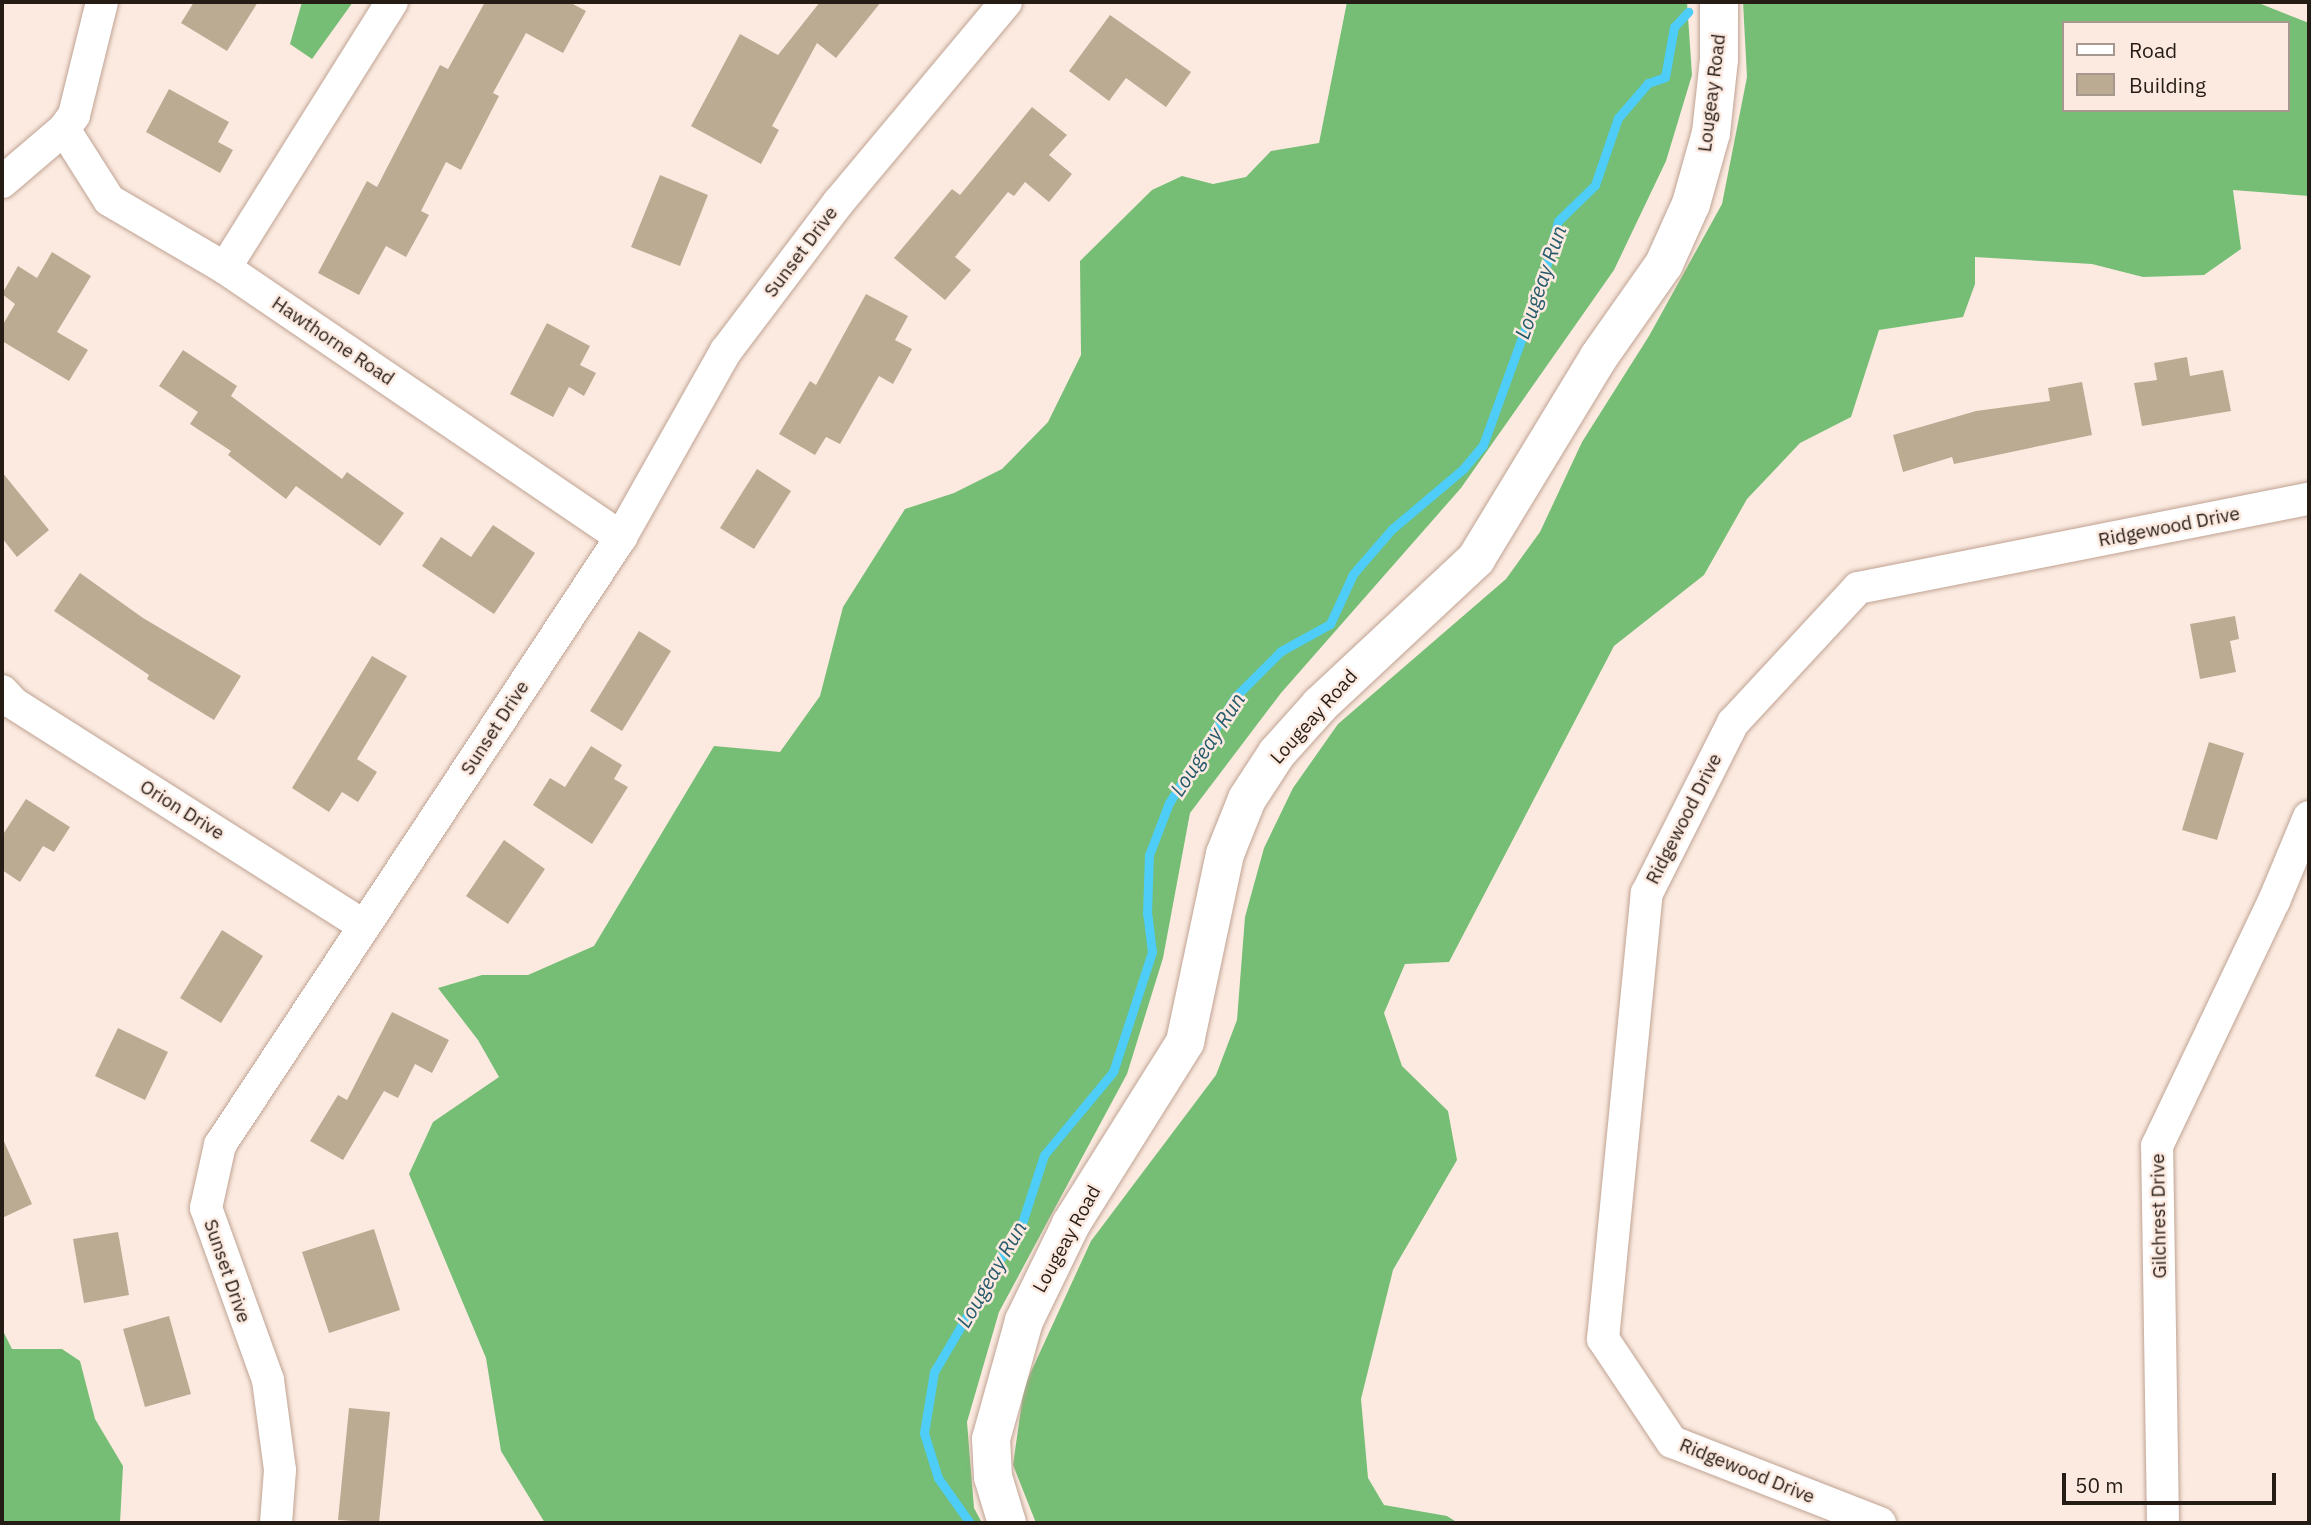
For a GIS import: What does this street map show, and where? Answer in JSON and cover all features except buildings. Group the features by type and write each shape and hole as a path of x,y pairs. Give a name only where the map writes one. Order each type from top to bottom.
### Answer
{"street":[{"path":"225,268 392,2"},
{"name":"Sunset Drive","path":"276,1523 280,1470 268,1380 206,1208 219,1145 621,537 726,351 838,202 1006,2"},
{"name":"Lougeay Road","path":"1007,1523 993,1477 991,1439 1024,1321 1071,1224 1185,1042 1225,853 1247,799 1277,753 1320,705 1476,559 1598,358 1664,264 1691,204 1711,133 1719,59 1719,2"},
{"path":"2,182 64,129 79,100 93,4"},
{"name":"Hawthorne Road","path":"64,129 109,200 225,268 621,537"},
{"name":"Ridgewood Drive","path":"1880,1523 1672,1442 1603,1339 1647,893 1733,723 1858,588 2309,499"},
{"name":"Orion Drive","path":"6,704 364,926"},
{"name":"Gilchrest Drive","path":"2163,1523 2157,1146 2274,901 2309,817"}],"green space":[{"path":"302,2 353,2 312,59 290,44"},
{"path":"1347,2 1687,2 1692,75 1666,161 1614,270 1461,488 1281,693 1190,813 1163,958 1127,1074 999,1312 967,1422 974,1508 982,1523 545,1523 501,1451 486,1358 409,1174 433,1122 499,1077 478,1040 438,988 482,975 528,975 594,946 714,746 780,752 820,696 843,607 905,509 954,493 1002,469 1048,422 1081,355 1080,261 1152,190 1182,176 1213,184 1246,177 1271,151 1319,143"},
{"path":"1743,2 2256,2 2309,23 2309,196 2233,190 2241,249 2204,275 2143,277 2092,264 1975,257 1975,284 1963,317 1879,330 1851,417 1800,443 1747,499 1704,575 1614,646 1449,962 1405,964 1384,1013 1402,1066 1448,1111 1457,1160 1393,1270 1361,1399 1368,1478 1384,1505 1447,1516 1458,1523 1036,1523 1013,1465 1024,1387 1091,1241 1216,1075 1237,1020 1245,917 1264,848 1293,788 1338,724 1506,579 1540,532 1582,442 1649,336 1722,204 1747,77"},
{"path":"2,1329 12,1349 62,1349 80,1361 95,1419 123,1466 120,1523 2,1523"}],"waterway":[{"name":"Lougeay Run","path":"970,1523 938,1478 924,1433 934,1372 1023,1220 1044,1155 1113,1072 1152,952 1147,914 1149,855 1169,803 1235,697 1281,651 1330,624 1353,574 1392,529 1463,469 1483,445 1542,282 1558,221 1595,185 1618,118 1648,83 1665,77 1674,27 1688,12"}]}
